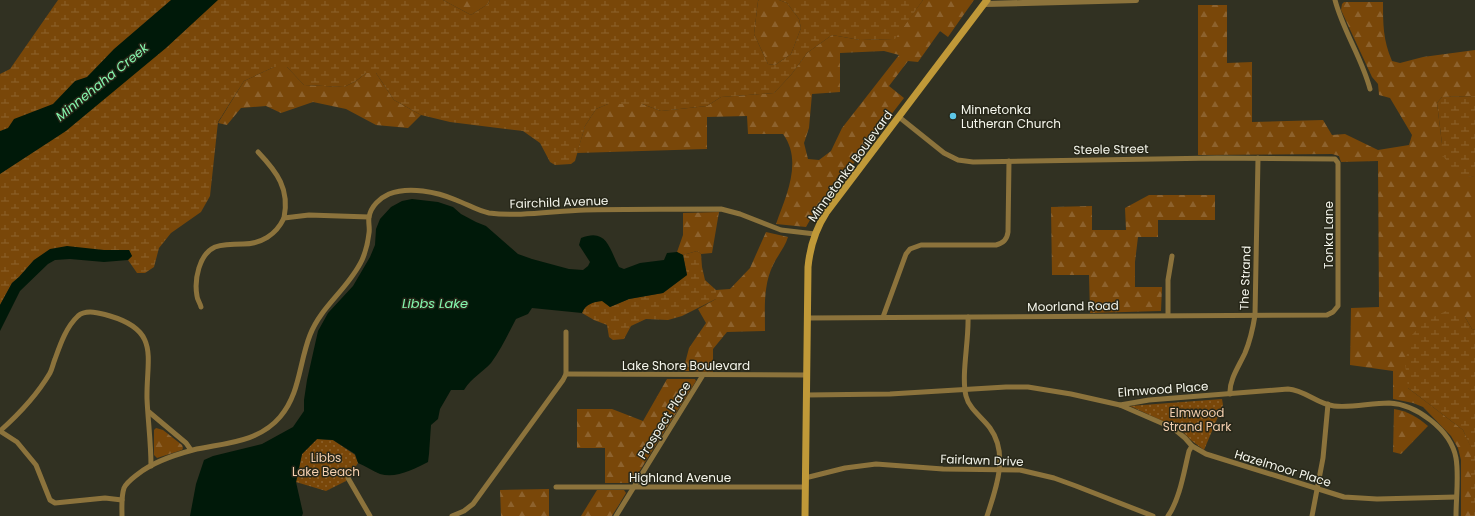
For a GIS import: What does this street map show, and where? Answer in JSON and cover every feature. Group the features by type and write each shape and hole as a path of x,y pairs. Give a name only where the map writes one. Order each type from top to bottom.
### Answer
{"main road":[{"name":"Minnetonka Boulevard","path":"805,516 809,253 815,234 826,213 986,2"}],"street":[{"path":"986,2 1136,0"},
{"path":"1335,0 1338,12 1366,75 1370,89"},
{"name":"Steele Street","path":"899,117 944,153 958,160 973,162 1258,158 1332,158 1337,161"},
{"path":"201,307 197,296 197,274 205,255 215,247 232,244 254,244 263,241 271,236 284,218 286,201 281,183 270,165 258,152"},
{"name":"The Strand","path":"1230,394 1231,384 1246,351 1252,332 1255,315 1258,158"},
{"path":"883,317 903,259 910,249 921,245 996,245 1005,241 1008,237 1009,161"},
{"name":"Tonka Lane","path":"1337,161 1337,309"},
{"name":"Fairchild Avenue","path":"122,516 124,488 128,482 145,469 191,450 252,438 264,432 281,416 292,398 310,335 317,320 342,292 361,262 368,242 369,217 371,210 381,198 399,191 424,191 448,197 486,212 520,215 585,210 721,209 740,214 781,230 815,234"},
{"path":"284,218 309,215 369,217"},
{"path":"1168,315 1168,280 1172,256"},
{"name":"Moorland Road","path":"807,318 1327,315 1337,309"},
{"path":"122,500 105,498 55,503 52,502 36,465 17,442 0,431 13,420 50,372 68,328 77,317 88,312 104,314 131,324 138,330 144,339 150,361 147,398 151,466"},
{"path":"968,317 965,390 967,399 994,434 998,450 999,470 997,483 987,516"},
{"path":"452,516 464,511 473,504 566,374 566,332"},
{"name":"Lake Shore Boulevard","path":"566,374 806,375"},
{"name":"Prospect Place","path":"616,516 704,375"},
{"name":"Elmwood Place","path":"806,395 890,394 1028,387 1120,404 1149,400 1293,390 1328,404 1344,406 1389,404 1406,406 1420,413 1438,428 1452,446 1456,458 1456,516"},
{"name":"Hazelmoor Place","path":"1120,404 1173,428 1192,446 1206,454 1344,497 1361,499 1456,497"},
{"path":"1312,516 1323,458 1328,404"},
{"path":"148,412 186,443 191,450"},
{"path":"1168,516 1173,509 1189,451 1192,446"},
{"name":"Fairlawn Drive","path":"805,478 846,468 876,464 943,469 1020,470 1054,478 1153,516"},
{"path":"348,478 370,516"},
{"name":"Highland Avenue","path":"556,487 634,486 805,488"}],"green space":[{"path":"58,0 443,0 471,15 488,4 490,0 759,0 754,34 768,64 775,65 791,54 801,28 799,19 787,3 779,0 923,0 895,39 860,40 832,35 807,53 791,75 774,93 721,97 707,106 661,111 642,104 608,104 596,109 585,126 575,161 571,164 555,165 550,162 540,143 523,131 450,122 421,115 394,100 376,73 366,73 356,81 344,87 304,85 287,67 274,67 244,81 218,122 210,196 201,212 171,233 159,248 154,267 145,273 137,273 128,260 132,256 129,250 104,250 34,260 12,283 0,305 0,74 10,69"},
{"path":"443,0 490,0 488,4 471,15"},
{"path":"759,0 779,0 787,3 799,19 801,28 791,54 775,65 768,64 754,34"},
{"path":"923,0 974,0 948,37 940,31 918,62 908,61 889,86 904,98 806,227 776,224 791,179 792,156 789,144 783,134 748,134 747,116 707,117 707,149 577,153 585,126 596,109 608,104 642,104 661,111 707,106 721,97 774,93 791,75 807,53 832,35 860,40 894,39","holes":["884,51 899,55 842,128 831,151 819,160 808,159 804,143 809,128 812,94 840,92 840,53"]},
{"path":"1344,2 1383,2 1383,25 1385,39 1392,61 1400,63 1423,57 1475,50 1475,96 1442,97 1437,103 1442,144 1460,177 1475,176 1475,330 1472,329 1465,317 1408,388 1463,430 1471,447 1471,516 1461,516 1461,460 1458,448 1451,436 1423,407 1413,403 1393,399 1393,371 1350,365 1351,308 1379,307 1378,161 1341,162 1339,156 1332,154 1198,155 1198,5 1227,5 1227,63 1252,62 1252,122 1323,120 1332,135 1345,134 1378,150 1409,145 1412,135 1390,98 1379,95 1378,84 1372,77 1341,10"},
{"path":"274,67 287,67 304,85 344,87 356,81 366,73 376,73 394,100 421,115 408,128 376,125 346,109 313,102 281,113 266,106 241,108 227,125 218,123 244,81"},
{"path":"1475,96 1475,176 1460,178 1440,152 1442,144 1437,103 1442,97"},
{"path":"1149,195 1215,195 1215,220 1158,220 1158,237 1138,237 1135,262 1135,287 1162,287 1161,311 1090,313 1089,275 1052,275 1051,207 1092,206 1092,230 1126,230 1125,208"},
{"path":"719,212 712,253 701,254 697,251 683,255 677,252 683,235 683,213"},
{"path":"766,232 788,237 773,265 766,289 765,331 727,332 713,349 713,372 683,371 689,348 706,323 698,309 716,299 716,290 730,289 750,268"},
{"path":"697,251 701,254 705,280 716,290 716,299 682,316 668,320 646,319 631,326 624,339 613,340 609,337 607,325 582,313 588,305 602,300 610,307 629,299 663,293 687,275 683,255"},
{"path":"1446,311 1465,317 1472,329 1475,330 1475,516 1471,516 1471,448 1463,430 1408,388 1405,363 1411,336 1425,321"},
{"path":"667,379 695,379 696,381 634,480 631,483 605,483 605,448 577,448 577,409 612,409 643,421"},
{"name":"Elmwood Strand Park","path":"1222,399 1223,405 1204,450 1180,429 1130,406"},
{"path":"1394,409 1404,411 1412,415 1428,426 1401,454 1393,452"},
{"path":"156,428 163,430 182,445 182,450 157,458 154,455 154,430"},
{"name":"Libbs Lake Beach","path":"317,439 333,440 355,455 358,463 346,481 326,491 296,482 302,454"},
{"path":"549,489 549,516 501,516 500,490"},
{"path":"597,490 624,490 626,493 612,516 581,516"}],"water":[{"name":"Minnehaha Creek","path":"171,0 218,0 166,48 66,131 0,174 0,131 8,128 14,119 53,104 75,81 87,77 114,49"},
{"name":"Libbs Lake","path":"412,199 438,202 453,207 461,214 486,226 518,254 532,259 569,269 583,270 590,262 579,245 581,238 596,236 602,238 606,242 619,267 624,269 640,263 664,260 667,253 677,252 683,255 687,275 663,293 629,299 610,307 602,301 585,307 582,313 532,308 528,314 516,319 491,363 470,382 464,390 451,390 440,409 438,419 431,425 428,462 417,468 399,474 380,474 358,463 355,454 333,440 317,439 302,454 296,482 303,513 302,516 190,516 196,484 204,460 213,456 262,444 293,427 304,411 307,380 318,331 328,313 353,286 370,257 375,245 376,229 380,219 391,207 402,201"},
{"path":"67,246 104,250 129,250 132,256 128,260 104,262 70,259 55,260 48,264 20,291 0,331 0,305 12,283 34,260 50,249"}],"place":[{"name":"Minnetonka Lutheran Church","path":"953,116"}]}
